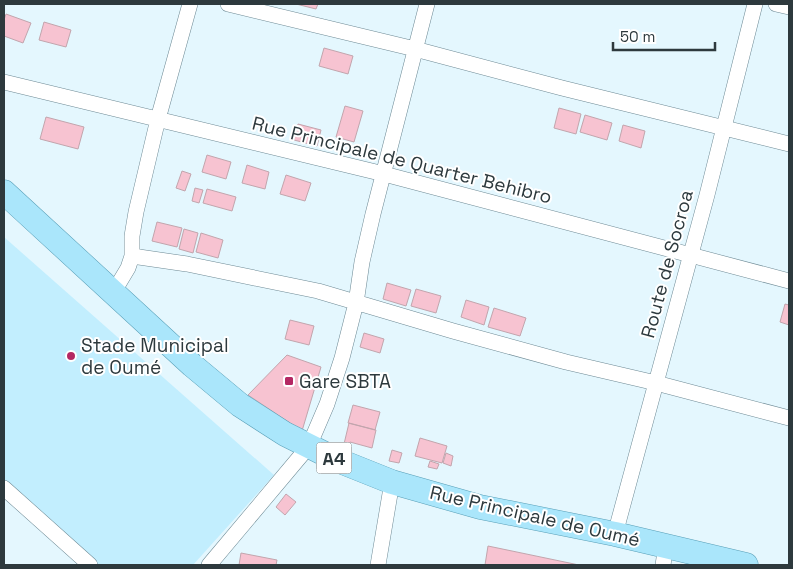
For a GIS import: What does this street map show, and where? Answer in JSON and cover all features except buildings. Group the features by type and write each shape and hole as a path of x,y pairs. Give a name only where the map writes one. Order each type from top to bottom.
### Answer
{"main road":[{"name":"Rue Principale de Oumé","path":"5,196 192,365 240,405 285,434 337,460 392,482 480,508 615,534 664,555 746,565"}],"street":[{"path":"113,293 128,268 132,256 132,236 136,212 158,119 190,4"},
{"path":"228,4 415,49 562,88 789,144"},
{"path":"211,564 309,446 327,404 342,358 356,303 362,262 427,4"},
{"name":"Route de Socroa","path":"615,534 691,254 755,4"},
{"path":"776,4 789,7"},
{"name":"Rue Principale de Quarter Behibro","path":"4,82 384,174 789,281"},
{"path":"132,256 187,264 291,285 566,362 656,383 789,418"},
{"path":"378,565 392,482"},
{"path":"4,488 90,565"}],"shaded area":[{"name":"Stade Municipal de Oumé","path":"4,237 274,475 193,565 94,565 4,485"}],"place":[{"name":"Stade Municipal de Oumé","path":"71,356"},
{"name":"Gare SBTA","path":"289,381"}]}
